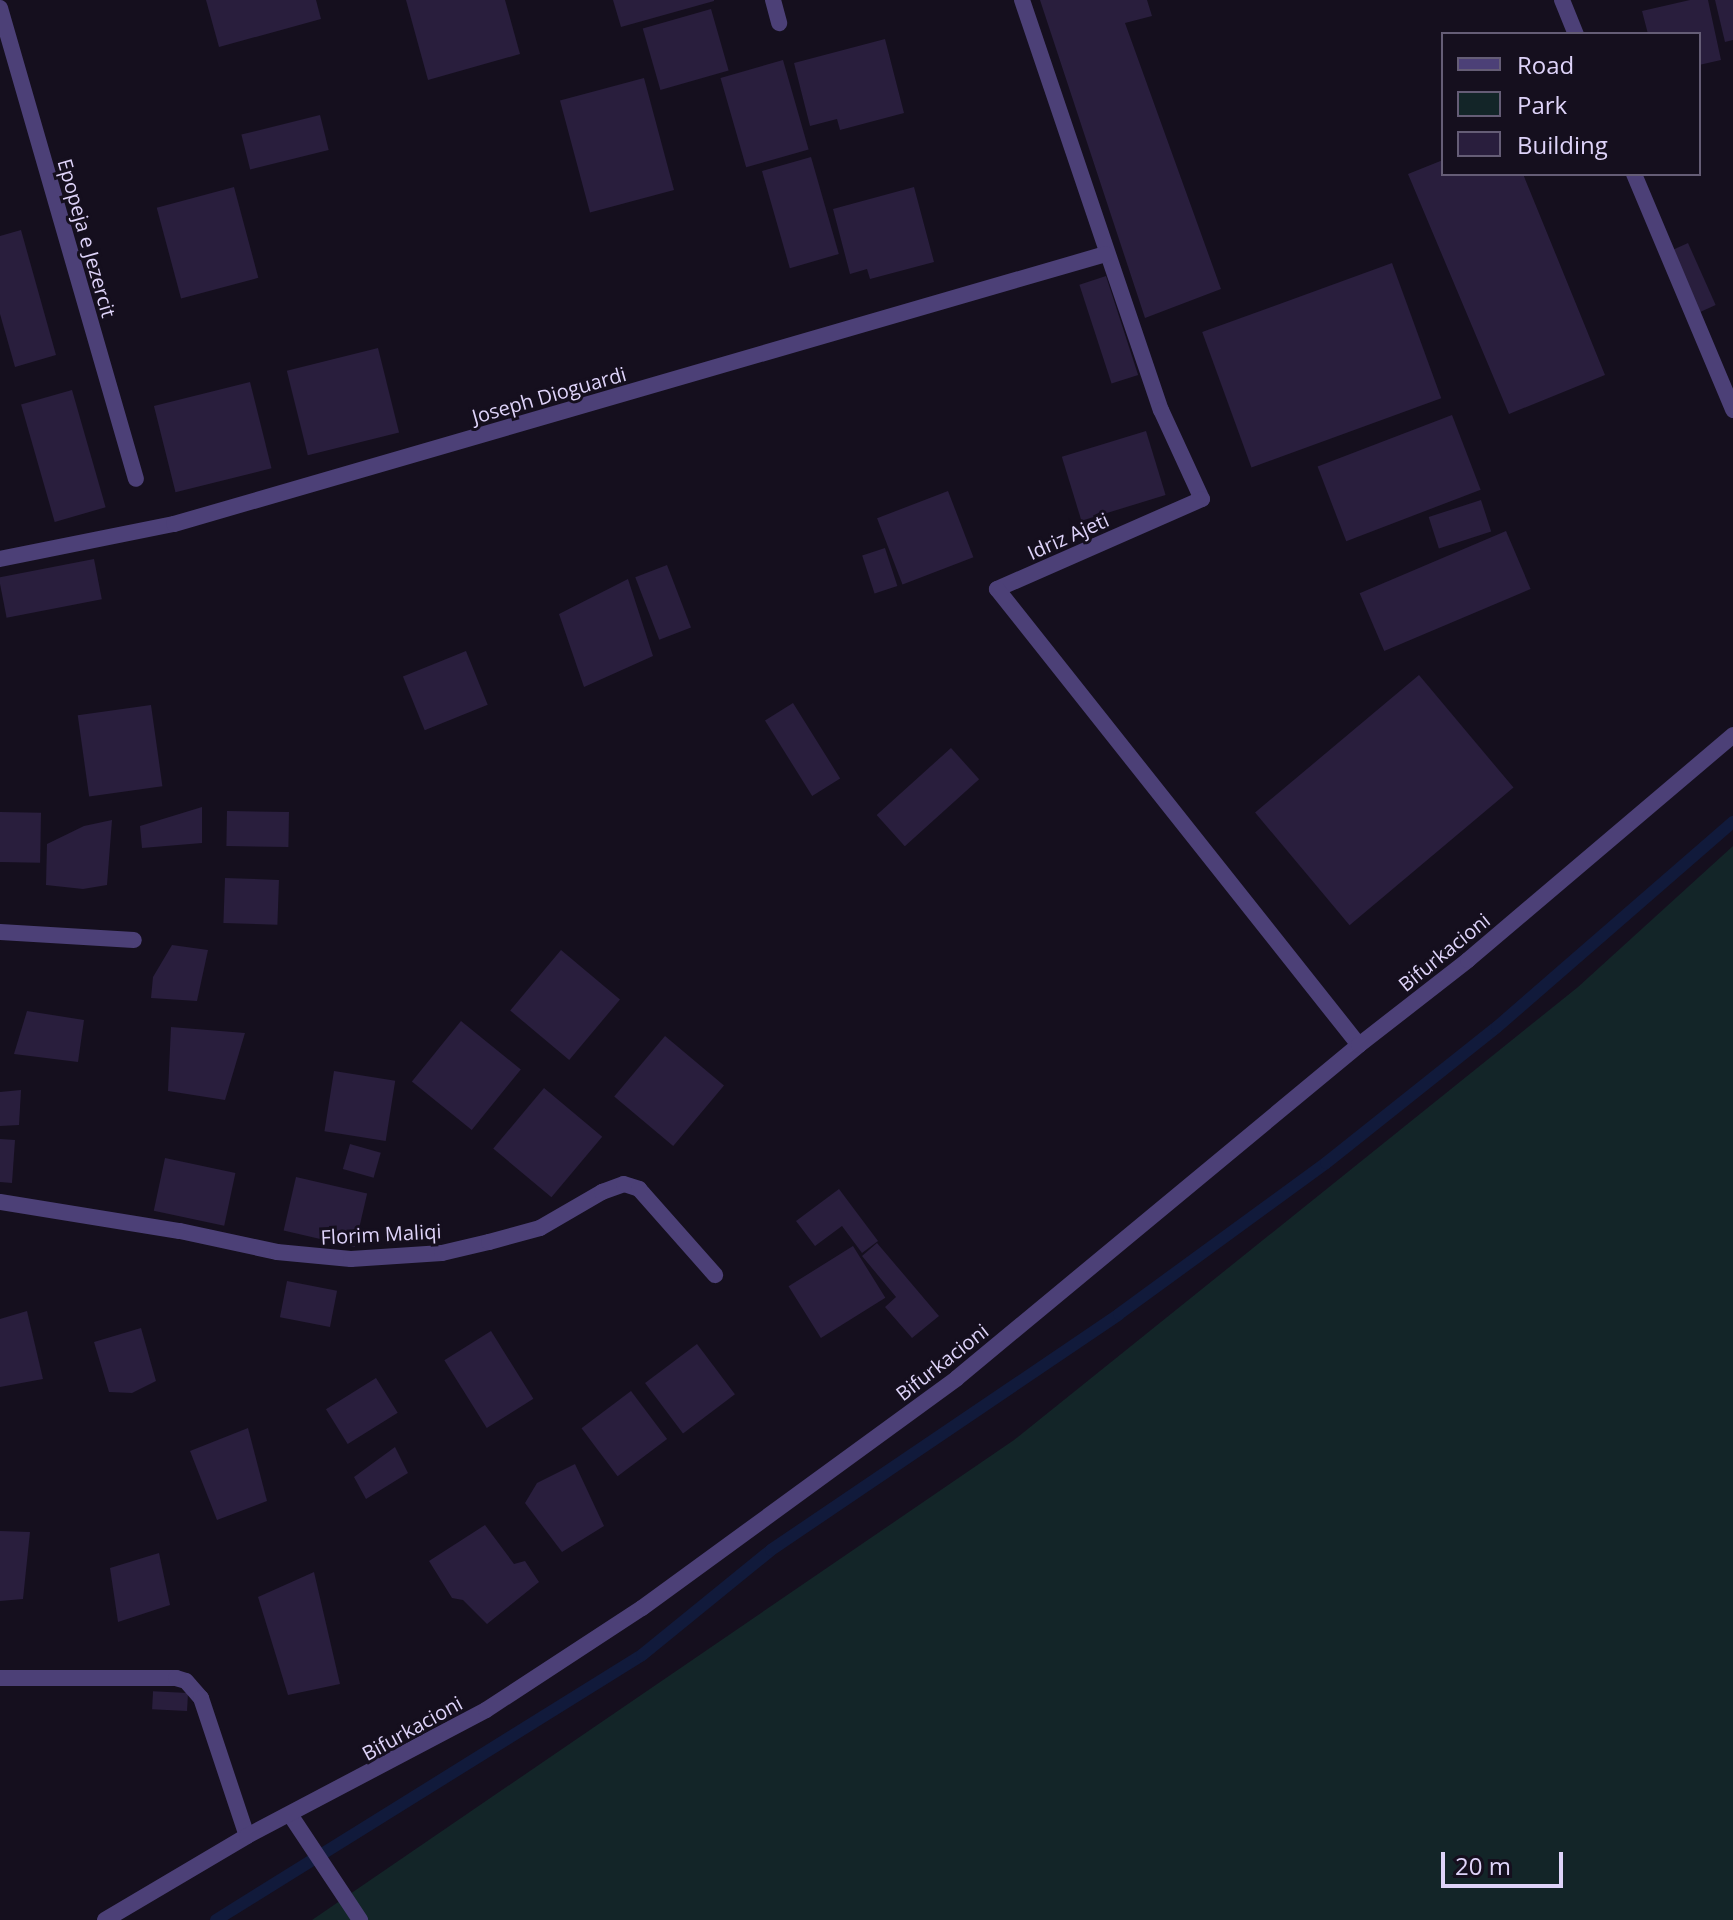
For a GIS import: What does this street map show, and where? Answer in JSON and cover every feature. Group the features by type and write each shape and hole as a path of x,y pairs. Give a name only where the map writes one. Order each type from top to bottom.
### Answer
{"street":[{"path":"773,0 779,23"},
{"name":"Idriz Ajeti","path":"1022,0 1161,410 1202,499 997,589 1359,1045"},
{"path":"1562,0 1575,32"},
{"name":"Epopeja e Jezercit","path":"0,8 136,479"},
{"path":"1635,176 1733,410"},
{"name":"Joseph Dioguardi","path":"0,559 174,524 1106,254"},
{"name":"Bifurkacioni","path":"105,1920 247,1836 291,1816 486,1710 642,1608 957,1378 1359,1045 1468,960 1733,735"},
{"path":"0,932 134,940"},
{"name":"Florim Maliqi","path":"0,1202 180,1231 277,1252 351,1259 442,1253 540,1228 602,1192 624,1184 639,1189 715,1275"},
{"path":"0,1678 176,1678 186,1681 201,1698 247,1836"},
{"path":"291,1816 360,1920"}],"green space":[{"path":"1733,846 1733,1920 312,1920 1014,1440 1578,987"}],"building":[{"path":"206,0 316,0 321,19 219,47"},
{"path":"406,0 505,0 520,54 428,80"},
{"path":"613,0 714,0 714,1 621,27"},
{"path":"1040,0 1147,0 1152,16 1125,23 1221,289 1145,318"},
{"path":"1690,0 1708,0 1721,60 1701,65 1701,32 1647,32 1642,11"},
{"path":"1715,0 1733,0 1733,40 1725,42"},
{"path":"711,9 729,71 660,90 643,29"},
{"path":"885,39 904,113 840,130 837,119 810,126 794,63"},
{"path":"783,60 809,149 746,167 721,78"},
{"path":"644,78 674,190 590,213 560,101"},
{"path":"320,115 329,150 250,170 241,135"},
{"path":"811,157 839,254 790,268 762,171"},
{"path":"1441,161 1441,176 1524,176 1605,375 1509,414 1408,174"},
{"path":"234,187 258,278 181,299 157,208"},
{"path":"914,187 934,262 870,279 867,269 850,274 833,209"},
{"path":"21,230 56,355 15,367 0,314 0,236"},
{"path":"1688,243 1716,305 1700,312 1672,250"},
{"path":"1392,263 1441,398 1251,467 1202,332"},
{"path":"1106,276 1138,375 1112,384 1079,285"},
{"path":"378,348 399,432 308,455 287,371"},
{"path":"250,382 272,468 175,492 154,406"},
{"path":"72,390 106,507 55,522 21,405"},
{"path":"1452,415 1481,490 1346,541 1318,467"},
{"path":"1146,431 1166,495 1081,521 1062,457"},
{"path":"948,491 973,557 902,585 877,518"},
{"path":"1481,500 1491,531 1439,548 1429,517"},
{"path":"1506,531 1531,589 1384,651 1360,593"},
{"path":"885,548 897,586 875,593 862,555"},
{"path":"94,559 102,599 7,618 0,577"},
{"path":"667,565 691,628 659,640 635,577"},
{"path":"628,579 653,656 584,687 559,614"},
{"path":"466,651 488,705 425,730 403,676"},
{"path":"1419,675 1513,788 1350,925 1255,813"},
{"path":"793,703 840,778 812,796 765,720"},
{"path":"151,705 162,786 89,797 78,715"},
{"path":"951,748 979,779 905,846 877,815"},
{"path":"202,807 202,843 142,848 140,826"},
{"path":"227,811 289,812 288,847 226,846"},
{"path":"0,812 41,813 40,863 0,862"},
{"path":"112,820 107,885 83,889 46,885 47,844 84,826"},
{"path":"225,878 279,880 277,925 223,923"},
{"path":"172,945 208,950 197,1001 151,998 153,977"},
{"path":"561,950 620,999 569,1060 510,1011"},
{"path":"27,1011 84,1020 78,1062 14,1054"},
{"path":"461,1021 521,1069 472,1130 412,1082"},
{"path":"171,1027 245,1033 225,1100 168,1091"},
{"path":"665,1036 724,1085 673,1146 614,1097"},
{"path":"334,1071 395,1081 386,1141 324,1131"},
{"path":"544,1088 602,1137 551,1197 493,1149"},
{"path":"21,1090 19,1125 0,1126 0,1092"},
{"path":"0,1139 15,1140 12,1183 0,1182"},
{"path":"350,1144 381,1153 374,1178 343,1169"},
{"path":"165,1158 235,1173 224,1226 154,1211"},
{"path":"296,1177 367,1193 355,1247 284,1231"},
{"path":"839,1189 878,1241 862,1253 842,1226 815,1246 796,1221"},
{"path":"877,1243 939,1316 912,1338 885,1307 896,1297 862,1256"},
{"path":"853,1246 885,1298 821,1338 789,1286"},
{"path":"287,1281 337,1291 330,1327 280,1317"},
{"path":"27,1311 43,1379 0,1387 0,1319"},
{"path":"141,1328 156,1381 132,1393 109,1392 94,1342"},
{"path":"491,1331 533,1399 487,1428 444,1360"},
{"path":"697,1344 735,1394 683,1433 645,1383"},
{"path":"376,1378 398,1413 348,1444 326,1409"},
{"path":"631,1391 667,1439 618,1476 581,1428"},
{"path":"248,1428 267,1501 217,1520 190,1451"},
{"path":"395,1447 408,1473 366,1499 354,1477"},
{"path":"575,1464 604,1526 562,1552 525,1503 537,1483"},
{"path":"485,1525 514,1564 525,1561 539,1582 487,1624 463,1600 452,1598 429,1561"},
{"path":"0,1531 30,1532 23,1599 0,1601"},
{"path":"159,1553 170,1605 118,1622 110,1568"},
{"path":"314,1572 340,1684 288,1695 258,1597"},
{"path":"153,1691 188,1693 187,1711 152,1709"}],"waterway":[{"path":"216,1920 642,1655 771,1550 1119,1314 1326,1163 1497,1027 1733,822"}]}
